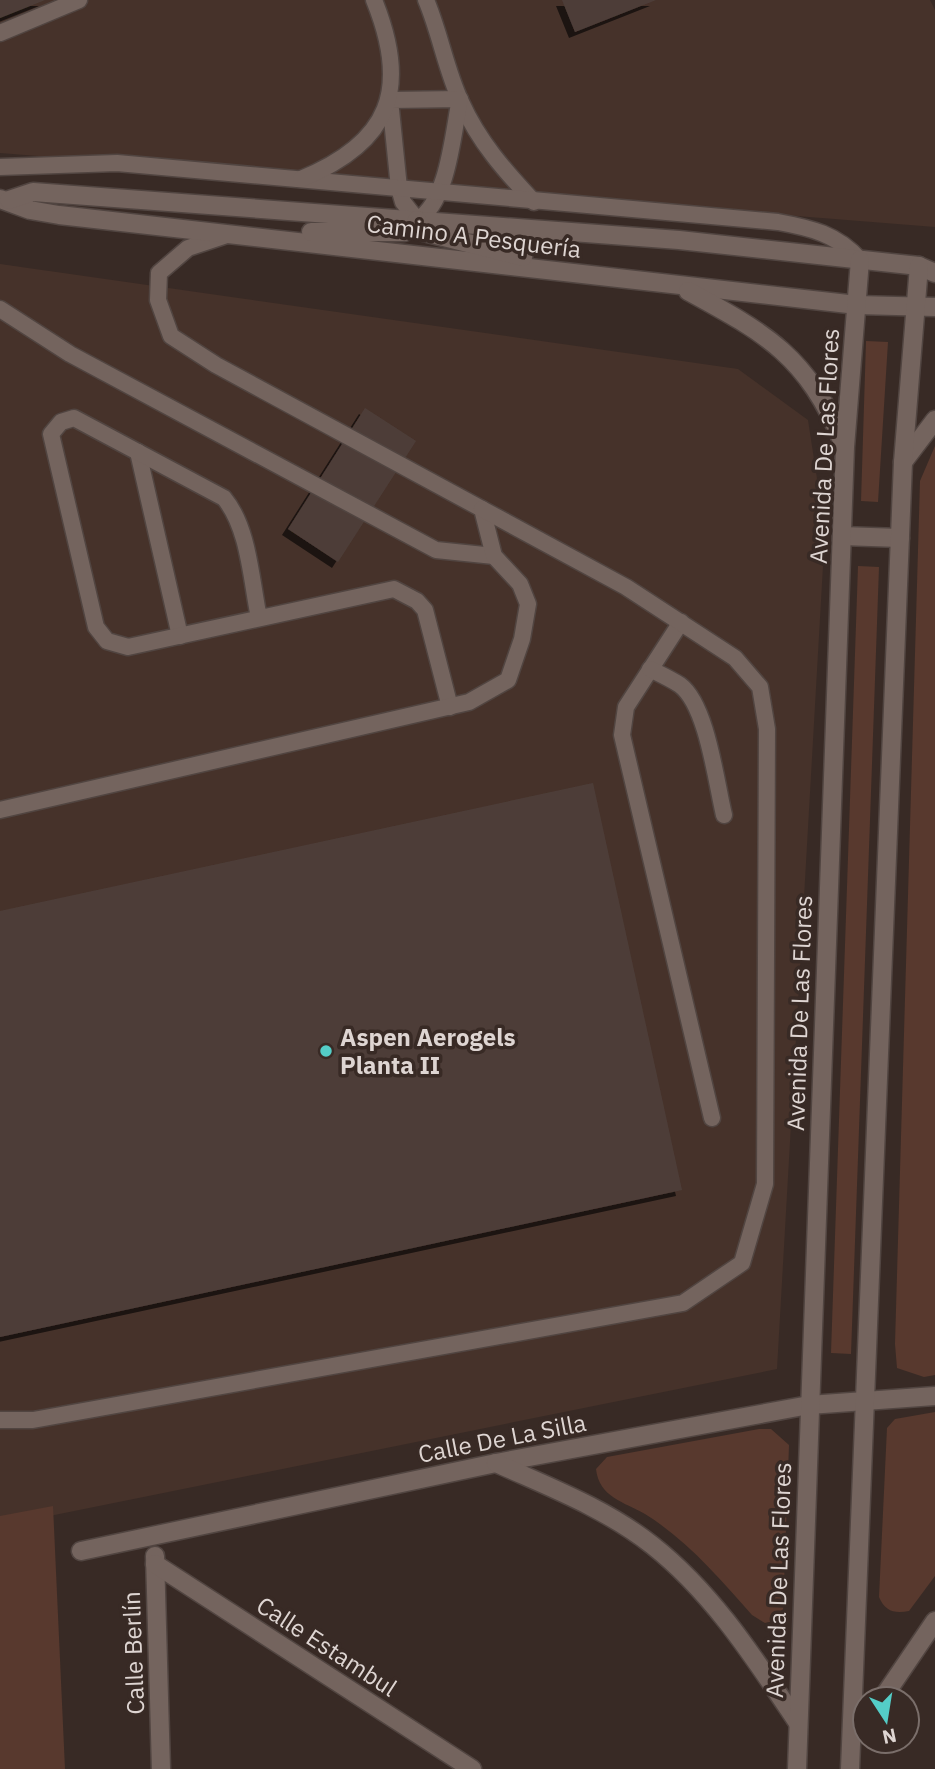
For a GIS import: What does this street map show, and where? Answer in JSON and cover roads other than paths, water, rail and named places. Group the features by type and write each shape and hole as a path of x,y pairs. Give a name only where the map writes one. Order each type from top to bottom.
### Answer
{"street":[{"name":"Camino A Pesquería","path":"5,200 33,192 417,220 679,240 927,269"},
{"name":"Camino A Pesquería","path":"5,200 30,210 59,215 856,305 935,307"},
{"path":"282,239 291,232 404,232 412,229 417,220"},
{"path":"417,220 424,232 538,261 543,269"},
{"name":"Avenida De Las Flores","path":"797,1769 845,447 860,260"},
{"path":"853,1685 903,462 916,308 927,269"},
{"path":"679,285 768,336 790,357 823,401 845,447"},
{"path":"903,462 935,419"},
{"path":"842,536 900,538"},
{"name":"Calle De La Silla","path":"81,1551 496,1463 809,1405 935,1396"},
{"path":"496,1463 591,1505 652,1545 705,1594 754,1657 798,1723"},
{"name":"Calle Berlín","path":"155,1536 161,1769"},
{"name":"Calle Estambul","path":"155,1564 472,1769"},
{"path":"893,1685 933,1629"},
{"path":"850,1769 851,1746"}],"lane":[{"path":"0,33 79,0"},
{"path":"374,0 385,36 399,188 403,202 417,220 425,215 440,192 460,99"},
{"path":"426,0 460,99 487,148 534,202"},
{"path":"390,100 460,99"},
{"path":"298,180 323,170 360,144 375,127 390,100"},
{"path":"0,167 117,163 798,226 822,232 845,243 860,260"},
{"path":"0,1420 33,1420 682,1303 742,1263 765,1184 767,729 760,687 735,658 626,587 216,365 171,336 158,300 159,273 188,248 232,233"},
{"path":"0,309 70,354 436,550 494,556"},
{"path":"259,618 234,510 224,498 74,418 61,422 51,434 96,627 107,640 128,647 394,589 417,601 425,610 450,707"},
{"path":"138,452 180,636"},
{"path":"0,810 450,707 468,702 508,680 519,650 528,604 520,584 494,556 482,509"},
{"path":"681,622 626,707 622,735 712,1118"},
{"path":"650,669 681,685 692,698 700,715 724,815"}],"place":[{"name":"Aspen Aerogels Planta II","path":"326,1051"}]}
